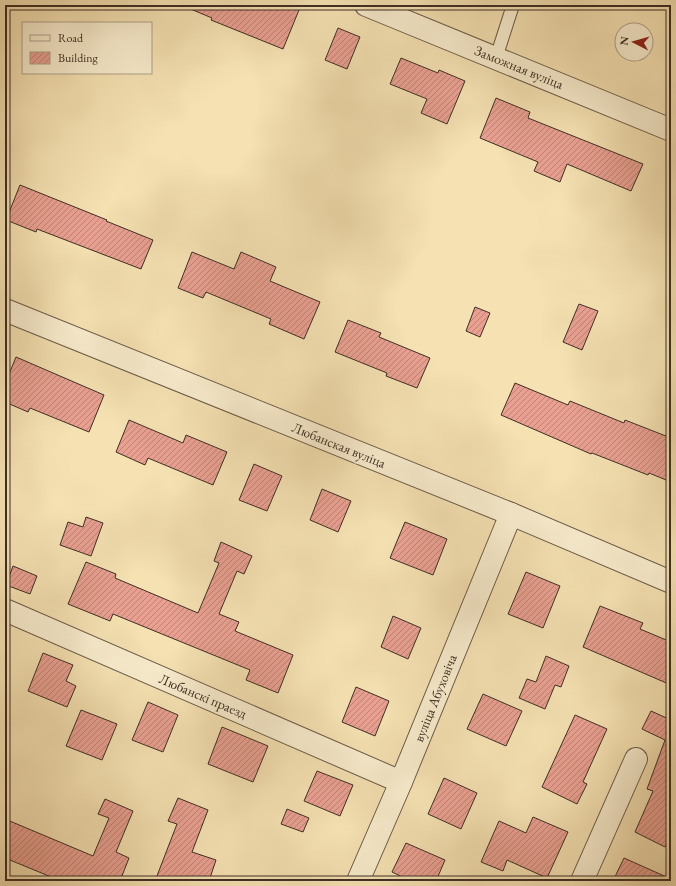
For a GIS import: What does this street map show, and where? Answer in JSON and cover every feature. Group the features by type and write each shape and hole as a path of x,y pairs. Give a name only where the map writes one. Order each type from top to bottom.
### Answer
{"street":[{"name":"Заможная вуліца","path":"366,5 671,130"},
{"name":"Любанская вуліца","path":"5,310 511,514 671,582"},
{"name":"вуліца Абуховіча","path":"358,881 401,782 511,514"},
{"name":"Любанскі праезд","path":"5,610 401,782"},
{"path":"582,881 636,759"}],"lane":[{"path":"496,58 513,5"}],"building":[{"path":"181,5 286,5 299,10 283,49 211,20 212,18"},
{"path":"338,28 360,37 347,69 325,60"},
{"path":"401,58 438,73 439,70 465,81 447,124 421,113 427,99 390,84"},
{"path":"496,98 530,112 528,118 643,164 631,191 567,164 560,182 534,171 538,162 480,138"},
{"path":"20,185 153,240 141,269 37,229 36,232 6,220"},
{"path":"192,252 234,269 241,252 276,267 270,281 320,302 304,339 269,324 271,319 206,292 203,298 178,288"},
{"path":"579,304 598,311 582,350 563,342"},
{"path":"475,307 490,313 480,337 466,331"},
{"path":"348,320 381,333 379,337 430,358 417,388 386,376 387,373 335,352"},
{"path":"16,357 104,395 89,432 30,408 28,412 5,402 5,384"},
{"path":"515,383 568,405 570,401 624,423 625,420 671,438 671,482 649,473 648,475 592,453 591,454 501,415"},
{"path":"129,420 183,443 186,435 227,452 213,485 148,458 145,465 116,452"},
{"path":"254,464 282,476 267,511 239,500"},
{"path":"322,489 351,501 338,532 310,520"},
{"path":"86,517 103,523 91,556 60,545 68,522 83,527"},
{"path":"405,522 447,539 433,575 390,558"},
{"path":"221,542 252,556 244,574 237,571 219,614 239,622 235,631 293,655 278,693 246,680 250,670 113,614 110,621 68,604 86,562 116,574 115,578 198,613 219,563 214,561"},
{"path":"13,566 37,576 30,594 6,585"},
{"path":"526,572 560,586 543,628 508,614"},
{"path":"600,606 643,623 640,629 671,642 671,685 583,647"},
{"path":"393,616 421,628 408,659 381,647"},
{"path":"43,653 73,665 66,681 76,686 67,707 28,691"},
{"path":"546,656 569,666 561,687 555,685 545,709 519,698 527,679 536,682"},
{"path":"356,687 389,701 375,736 342,722"},
{"path":"483,694 522,711 506,746 467,729"},
{"path":"148,702 178,715 163,752 132,740"},
{"path":"81,710 117,724 102,760 66,746"},
{"path":"651,711 671,720 671,833 665,847 635,832 653,791 647,789 665,740 642,729"},
{"path":"575,715 607,729 583,782 587,784 577,804 542,787"},
{"path":"222,727 268,746 253,782 208,764"},
{"path":"317,771 353,785 340,816 304,801"},
{"path":"444,778 477,793 461,829 428,814"},
{"path":"178,798 208,810 192,852 216,860 209,881 155,881 177,824 168,821"},
{"path":"105,799 133,811 116,852 129,858 120,881 61,881 5,858 5,819 93,856 109,818 98,814"},
{"path":"287,809 309,818 303,832 281,824"},
{"path":"533,817 568,832 547,878 507,860 503,871 481,862 499,821 526,833"},
{"path":"406,843 445,860 436,881 411,881 392,872"},
{"path":"624,858 671,879 671,881 613,881"}]}
